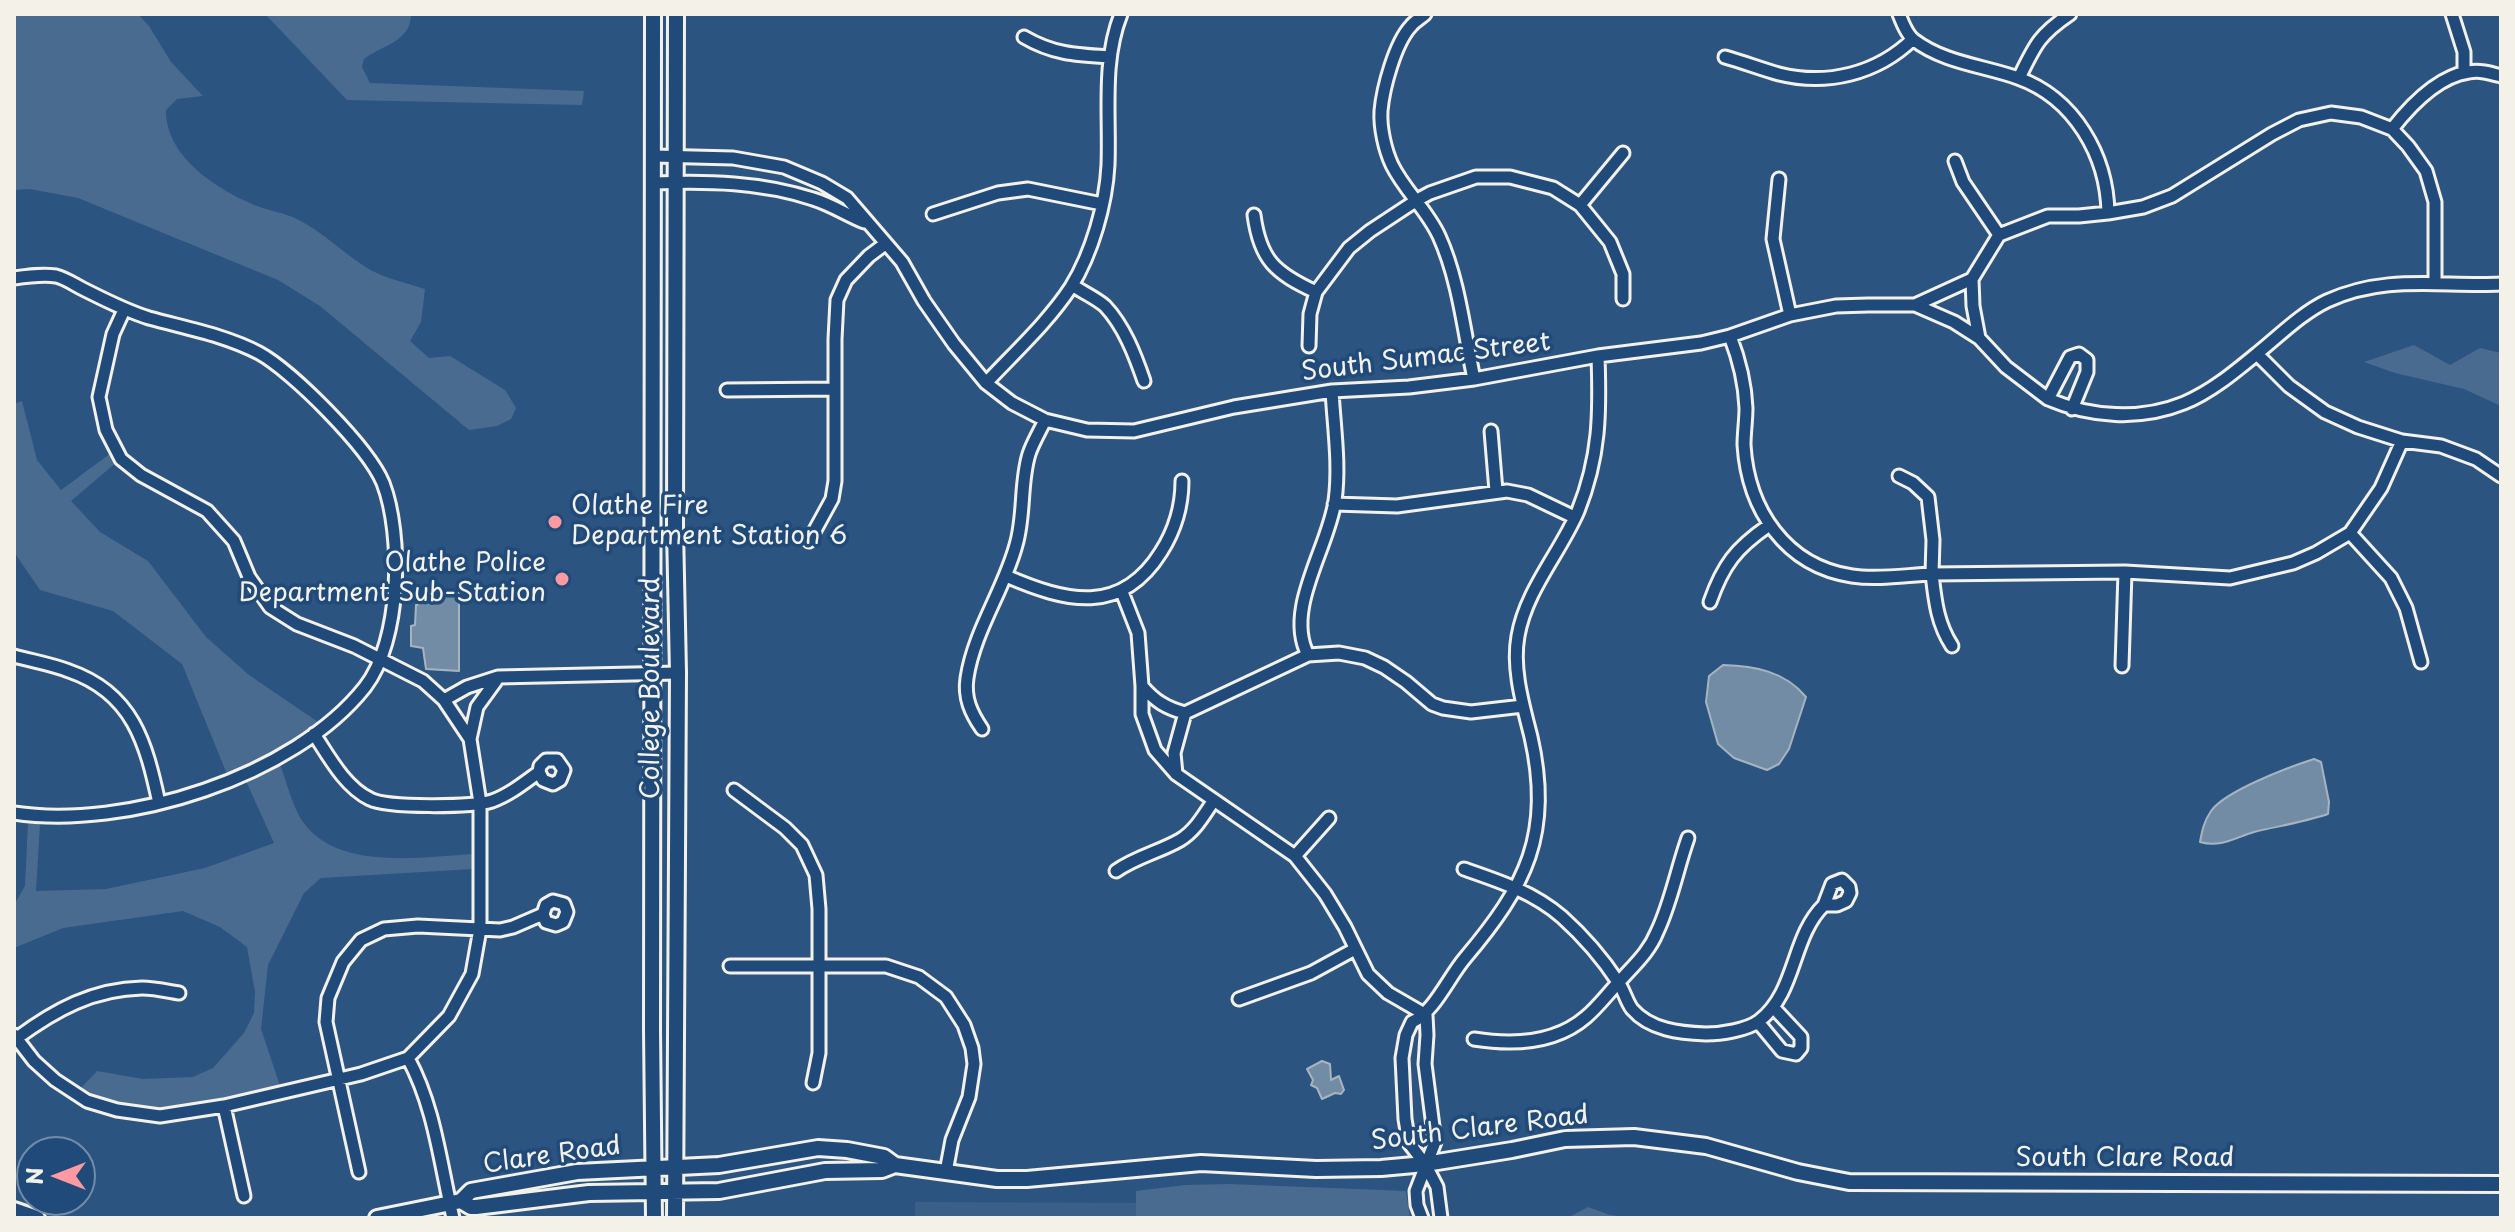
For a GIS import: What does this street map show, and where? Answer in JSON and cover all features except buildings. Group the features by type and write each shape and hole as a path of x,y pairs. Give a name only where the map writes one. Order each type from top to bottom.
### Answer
{"street":[{"name":"College Boulevard","path":"653,14 654,1218"},
{"name":"College Boulevard","path":"675,1218 678,673 675,529 676,14"},
{"path":"986,383 1049,316 1072,285 1090,246 1108,168 1109,57 1121,14"},
{"path":"1425,14 1402,38 1395,55 1381,113 1383,134 1392,165 1439,235 1451,265 1474,379"},
{"path":"1899,14 1913,39 1950,58 2019,78 2041,88 2063,106 2080,124 2093,149 2103,176 2108,213"},
{"path":"2019,78 2032,50 2048,29 2070,14"},
{"path":"2452,14 2464,52 2464,72"},
{"path":"1024,37 1064,54 1109,57"},
{"path":"1725,57 1778,74 1807,79 1837,78 1867,70 1892,57 1913,39"},
{"path":"2392,129 2416,101 2464,72 2480,71 2501,76"},
{"path":"1979,338 1972,279 1999,235 2048,216 2079,216 2143,207 2172,196 2299,120 2331,113 2361,117 2392,129 2426,171 2435,202 2435,282"},
{"path":"1580,205 1623,153"},
{"name":"South Sumac Street","path":"654,156 733,158 784,167 822,183 847,198 902,262 924,301 986,383 1012,403 1045,420 1087,430 1134,431 1234,407 1332,391 1409,387 1474,379 1598,356 1701,343 1790,315 1836,306 1915,305 1954,322 1979,338 2006,367 2048,399 2072,409 2099,414 2138,415 2183,404 2214,386 2291,325 2326,302 2369,286 2399,282 2501,284"},
{"path":"1955,161 1963,182 1999,235"},
{"path":"1309,346 1310,314 1316,292 1349,248 1417,200 1476,177 1510,177 1553,188 1580,205 1610,242 1623,274 1623,299"},
{"path":"1779,179 1773,239 1790,315"},
{"name":"South Sumac Street","path":"654,183 746,184 783,190 817,200 868,224"},
{"path":"933,214 998,193 1028,189 1102,204"},
{"path":"1254,215 1257,236 1265,257 1281,272 1316,292"},
{"path":"809,541 832,499 835,481 837,300 846,280 885,244"},
{"path":"14,278 58,276 124,310 221,338 259,353 292,376 360,446 382,481 394,523 396,564 394,605 379,659 366,685 314,734 229,781 159,803 78,817 14,813"},
{"path":"1915,305 1972,279"},
{"path":"1072,285 1103,304 1117,322 1144,381"},
{"path":"124,310 113,334 99,397 106,430 121,459 141,475 207,511 234,541 249,577 270,607 297,624 354,646 423,681 444,700 470,739"},
{"path":"1730,336 1744,383 1747,467 1754,499 1768,526 1783,541 1808,560 1831,571 1853,576 2125,572 2230,578 2293,563 2350,533 2381,488 2402,441"},
{"path":"2048,399 2070,357 2079,354 2087,360 2087,372 2072,409"},
{"path":"2257,354 2289,386 2325,412 2358,427 2402,441 2441,446 2464,454 2501,476"},
{"path":"1441,1218 1437,1187 1409,1143 1401,1067 1406,1035 1412,1022 1426,1015 1453,972 1505,907 1529,862 1538,809 1534,752 1518,680 1517,651 1522,616 1574,517 1591,471 1599,428 1598,356"},
{"path":"727,390 835,389"},
{"path":"1308,655 1301,631 1303,606 1334,504 1336,461 1332,391"},
{"path":"982,729 970,712 967,678 977,641 1006,576 1022,518 1030,452 1045,420"},
{"path":"1491,431 1496,491"},
{"path":"1899,476 1913,483 1928,497 1935,602 1941,630 1952,646"},
{"path":"1006,576 1057,596 1082,598 1122,592 1147,571 1170,538 1182,501 1182,481"},
{"path":"1334,504 1397,506 1496,491 1528,495 1574,517"},
{"path":"1710,602 1730,557 1768,526"},
{"path":"2350,533 2391,578 2406,608 2421,662"},
{"path":"2122,666 2125,572"},
{"path":"1122,592 1138,633 1142,714 1155,750 1176,774 1295,856 1325,894 1368,974 1381,987 1426,1015"},
{"path":"1142,686 1155,701 1185,713 1308,655 1339,653 1365,658 1406,682 1432,704 1443,708 1471,712 1523,706"},
{"path":"14,656 80,675 101,687 119,703 139,731 159,803"},
{"path":"444,700 467,687 498,677 678,673"},
{"path":"179,993 143,988 98,994 57,1010 15,1037 34,1061 55,1080 87,1101 117,1110 160,1116 224,1106 361,1074 408,1058 449,1016 472,974 480,929 480,803 470,739 477,707 498,677"},
{"path":"1176,774 1174,753 1185,713"},
{"path":"314,734 349,784 371,800 399,805 480,803 509,793 539,772"},
{"path":"734,790 785,828 802,845 816,875 819,891 819,1053 813,1083"},
{"path":"1116,871 1139,857 1182,839 1197,826 1214,800"},
{"path":"1295,856 1329,818"},
{"path":"1474,1039 1518,1043 1543,1039 1583,1021 1644,956 1658,932 1688,838"},
{"path":"1464,869 1516,887 1549,907 1568,923 1618,982 1631,1008 1646,1020 1670,1030 1714,1034 1758,1022 1773,1007 1786,985 1807,928 1824,905"},
{"path":"359,1172 326,1022 328,998 343,962 361,940 384,929 418,926 500,930 543,914"},
{"path":"1239,999 1311,973 1355,949"},
{"path":"730,966 886,966 919,977 946,997 964,1025 972,1048 972,1082 952,1140 946,1172"},
{"path":"1758,1022 1782,1051 1796,1054 1801,1048 1801,1037 1773,1007"},
{"path":"1422,1218 1416,1191 1435,1142 1425,1064 1426,1015"},
{"path":"408,1058 419,1078 436,1133 454,1207"},
{"path":"224,1106 244,1196"},
{"name":"South Clare Road","path":"654,1168 742,1162 818,1148 884,1157 895,1165 997,1179 1027,1179 1201,1163 1316,1169 1425,1164 1565,1139 1634,1137 1706,1146 1798,1172 1849,1182 2501,1184"},
{"name":"South Clare Road","path":"655,1192 719,1191 825,1171 882,1170 895,1165"},
{"name":"Clare Road","path":"454,1207 471,1191 562,1175 654,1168"},
{"name":"Clare Road","path":"377,1218 589,1193 655,1192"},
{"path":"14,1210 37,1218"}],"shaded area":[{"path":"14,14 138,14 171,62 203,96 177,99 166,110 168,127 184,156 210,181 226,191 257,206 297,219 374,272 425,289 421,322 410,341 429,358 450,356 505,390 516,408 511,419 497,426 469,430 320,306 278,280 78,198 30,189 14,190"},
{"path":"265,14 411,14 410,23 401,37 364,59 362,67 370,83 584,91 582,105 347,100"},
{"path":"2414,345 2450,365 2480,348 2501,353 2501,406 2464,389 2395,373 2364,362"},
{"path":"22,401 37,460 61,490 111,453 118,461 71,501 100,532 148,561 206,637 249,675 318,722 285,746 227,774 182,664 113,611 40,590 14,552 14,404"},
{"path":"420,592 459,593 459,671 426,669 423,648 411,646 411,626 415,625"},
{"path":"1723,665 1746,667 1779,676 1806,697 1789,749 1779,764 1767,770 1734,758 1718,744 1706,702 1709,676"},
{"path":"2314,759 2321,762 2329,802 2328,814 2221,843 2200,842 2207,819 2218,803 2258,780"},
{"path":"280,764 299,816 318,838 337,848 382,858 473,854 473,869 321,878 304,893 268,965 261,1029 280,1086 186,1108 149,1111 119,1105 80,1089 97,1071 143,1079 193,1077 213,1068 244,1033 254,1013 255,992 247,947 220,927 183,911 63,928 14,948 14,905 25,886 28,823 40,824 36,891 106,889 205,868 274,843 246,781"},
{"path":"1322,1061 1330,1064 1331,1080 1339,1076 1344,1090 1341,1094 1335,1093 1322,1099 1317,1088 1311,1085 1313,1080 1307,1069"},
{"path":"1229,1184 1406,1191 1410,1218 1136,1218 1136,1191"},
{"path":"915,1202 1136,1203 1136,1218 915,1218"},
{"path":"1588,1207 1610,1215 1637,1218 1567,1218"}],"place":[{"name":"Olathe Fire Department Station 6","path":"555,522"},
{"name":"Olathe Police Department Sub-Station","path":"562,579"}]}
